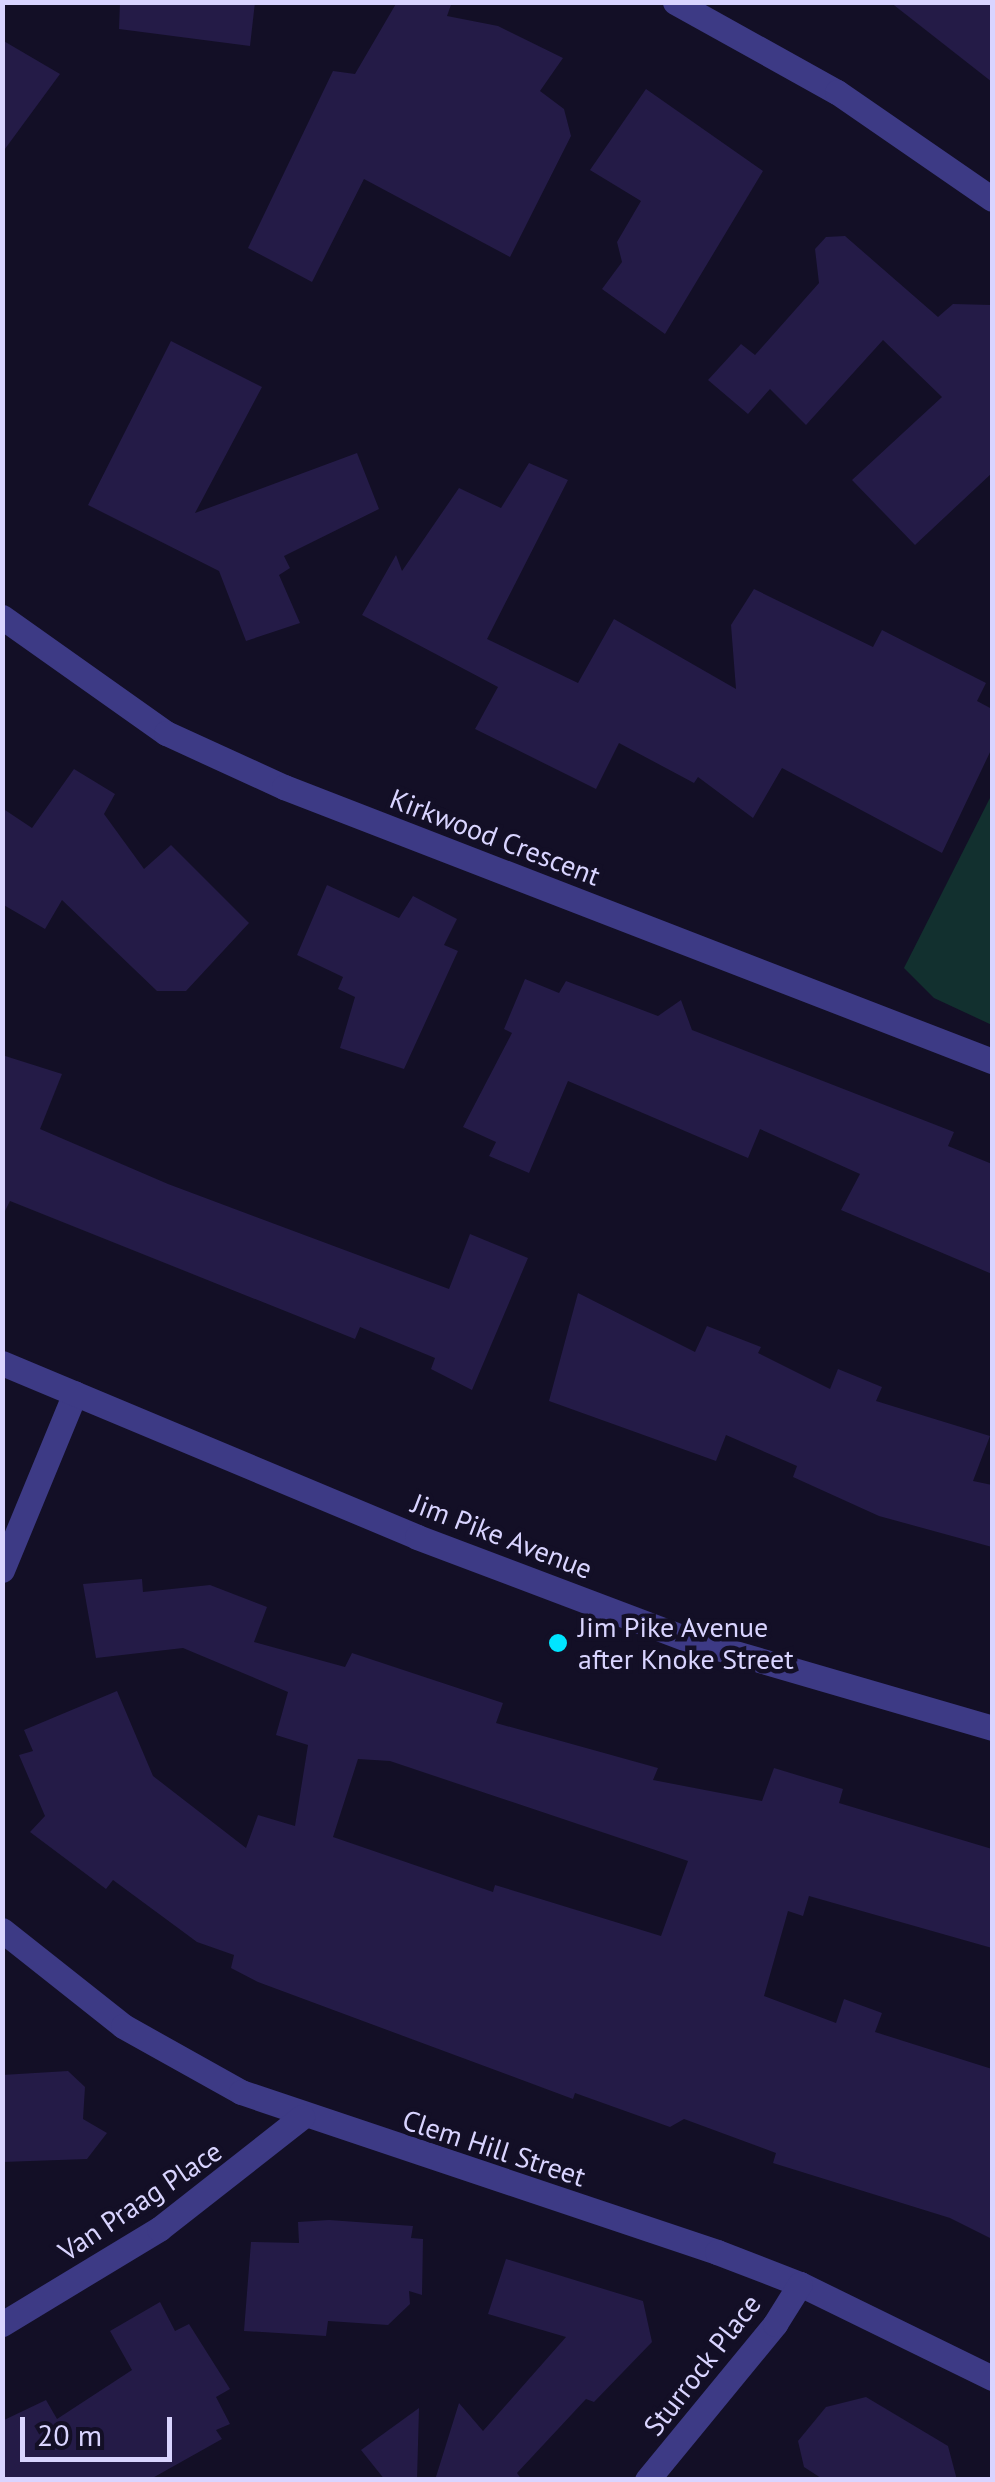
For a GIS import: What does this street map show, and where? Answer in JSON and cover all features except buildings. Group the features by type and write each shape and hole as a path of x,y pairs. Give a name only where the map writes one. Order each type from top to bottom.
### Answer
{"street":[{"path":"674,2 837,92 992,199"},
{"name":"Kirkwood Crescent","path":"2,618 166,733 284,787 992,1061"},
{"name":"Jim Pike Avenue","path":"2,1363 417,1537 690,1640 992,1728"},
{"path":"2,1570 75,1393"},
{"name":"Clem Hill Street","path":"2,1930 124,2026 241,2092 302,2117 800,2284 992,2378"},
{"name":"Van Praag Place","path":"2,2324 159,2229 302,2117"},
{"name":"Sturrock Place","path":"647,2480 775,2324 800,2284"}],"green space":[{"path":"992,794 992,1025 934,998 904,968"}],"place":[{"name":"Jim Pike Avenue after Knoke Street","path":"558,1643"}]}
